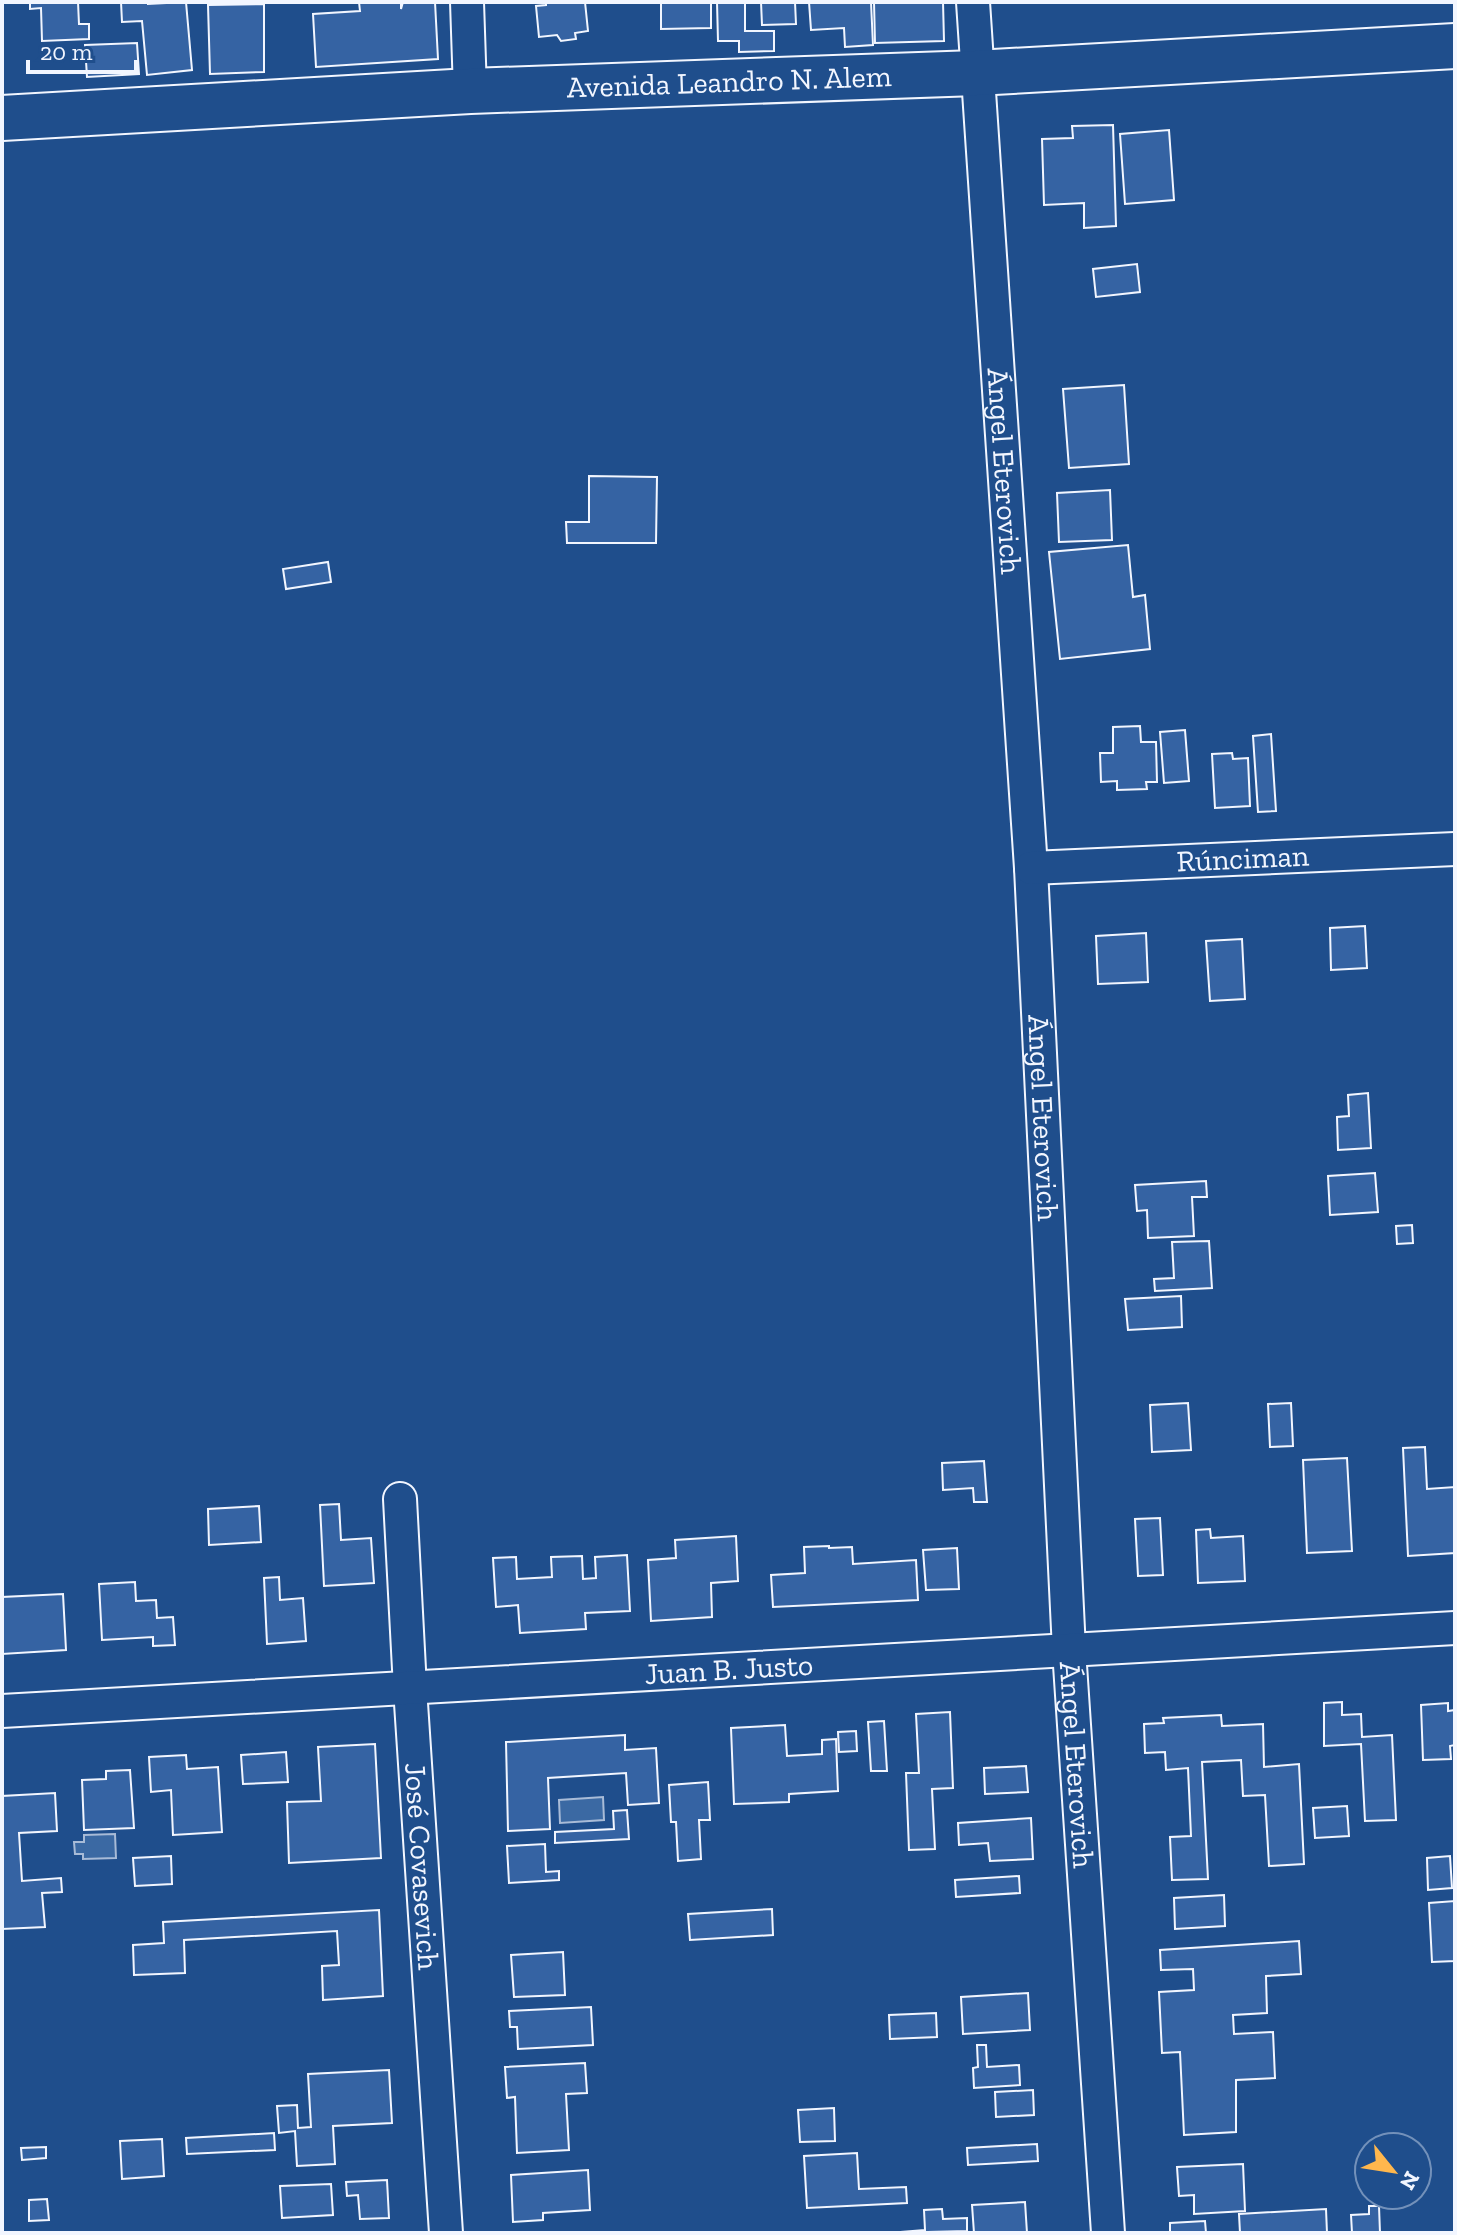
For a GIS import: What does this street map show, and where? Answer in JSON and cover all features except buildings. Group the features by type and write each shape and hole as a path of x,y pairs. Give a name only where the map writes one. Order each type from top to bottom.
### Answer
{"main road":[{"name":"Avenida Leandro N. Alem","path":"2,118 470,91 976,73 1455,46"}],"street":[{"path":"467,2 470,91"},
{"name":"Ángel Eterovich","path":"973,2 1031,868 1069,1650 1108,2233"},
{"name":"Rúnciman","path":"1031,868 1455,849"},
{"name":"José Covasevich","path":"400,1499 446,2233"},
{"name":"Juan B. Justo","path":"2,1711 1455,1628"}],"water":[{"path":"603,1797 604,1820 560,1823 559,1800"},
{"path":"115,1834 116,1858 83,1859 83,1854 75,1854 74,1842 84,1842 84,1835"}]}
